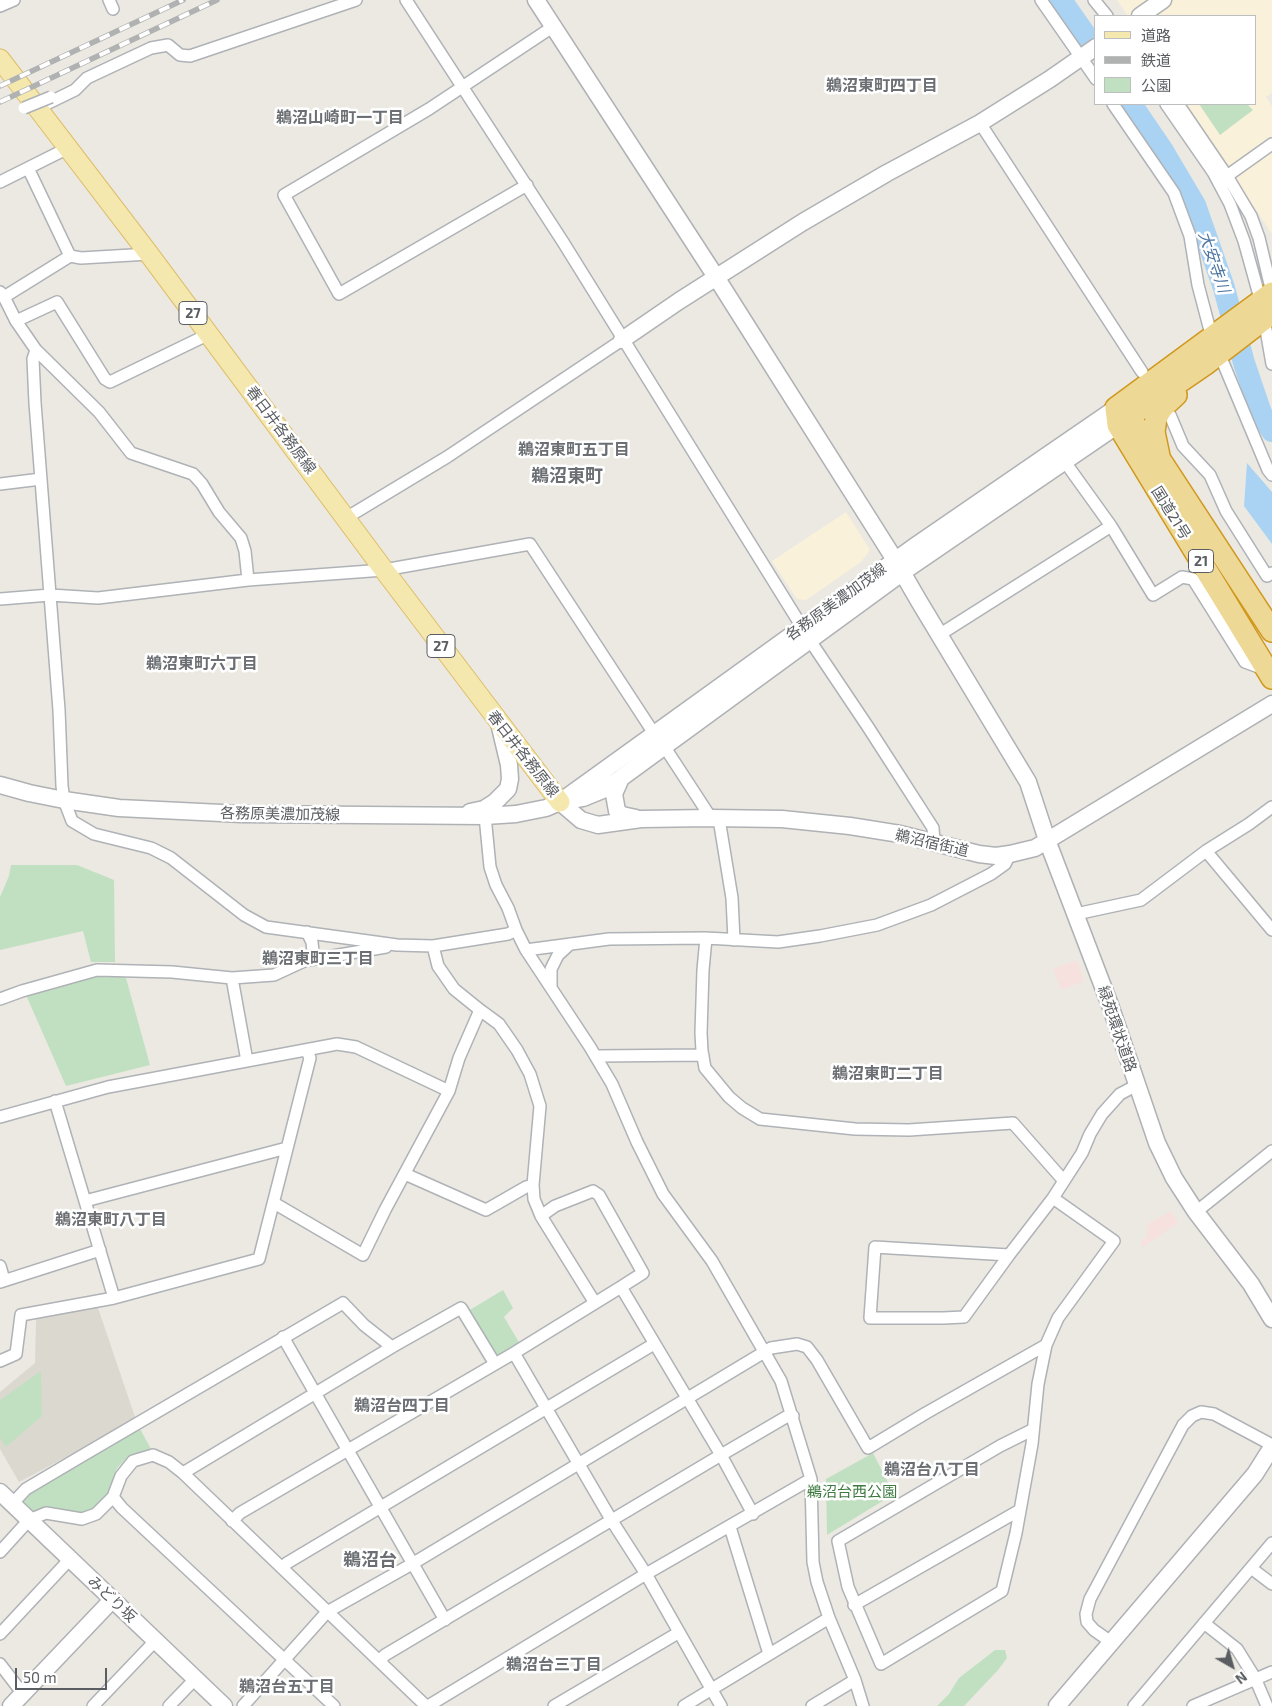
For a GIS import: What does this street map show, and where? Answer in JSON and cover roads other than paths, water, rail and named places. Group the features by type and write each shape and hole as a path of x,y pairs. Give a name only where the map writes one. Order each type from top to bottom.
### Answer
{"highway":[{"path":"1121,417 1217,346 1264,306"},
{"path":"1161,461 1154,432 1156,418 1162,408 1199,376 1217,346"},
{"name":"国道21号","path":"1121,417 1161,461 1272,632"},
{"name":"国道21号","path":"1121,417 1270,674"}],"main road":[{"name":"春日井各務原線","path":"2,64 38,105 67,147 560,802"}],"street":[{"path":"0,6 14,0"},
{"path":"38,105 75,90 87,78 151,48 168,45 180,55 190,56 356,0"},
{"path":"406,0 526,185 719,491 805,633 868,726 933,828 934,842"},
{"name":"緑苑環状道路","path":"536,0 716,277 899,566 1028,782 1047,840 1110,1005 1157,1143 1174,1178 1196,1212 1251,1284 1272,1319"},
{"path":"1040,0 1087,54 1094,73"},
{"path":"1094,0 1106,15"},
{"path":"1141,15 1163,0"},
{"path":"526,185 339,294 284,195 429,109 554,26"},
{"path":"346,518 447,457 716,277 825,208 980,123 1050,80 1087,54"},
{"path":"1114,105 1174,193 1190,236 1198,285 1217,346 1268,470 1272,475"},
{"path":"1167,105 1213,172 1230,204 1244,241 1264,306"},
{"path":"1179,105 1227,176 1251,216 1259,238 1264,306 1272,364"},
{"path":"980,123 1142,372"},
{"path":"1227,176 1272,144"},
{"path":"0,182 67,147"},
{"path":"28,168 70,256"},
{"path":"149,254 81,258 70,256 2,295 16,321 36,350 99,412 131,453 193,474 198,479 219,512 240,538 245,551 248,580"},
{"path":"16,321 57,302 105,379 110,382 209,334"},
{"path":"36,350 33,359 60,710 64,800 72,821 94,834 152,848 171,858 244,915 266,927 397,945 433,946 508,934 516,930"},
{"path":"1170,414 1184,446 1210,475 1226,511 1267,576 1272,573"},
{"name":"各務原美濃加茂線","path":"899,566 1065,462 1121,417"},
{"name":"各務原美濃加茂線","path":"0,785 64,800 119,808 242,814 485,816 528,812 546,808 560,802 660,740 899,566 1121,417"},
{"path":"1065,462 1110,526 1153,596 1182,577 1193,579 1245,662 1270,674"},
{"path":"0,484 41,480"},
{"path":"939,635 1110,526"},
{"path":"0,598 50,594 98,598 248,580 384,570 530,544 660,740 715,818 732,898 734,940"},
{"name":"鵜沼宿街道","path":"560,802 585,822 598,825 640,819 782,819 850,826 900,834 979,854 996,856 1035,848 1272,704"},
{"path":"448,816 484,809 495,802 508,789 510,779 509,765 499,723"},
{"name":"各務原美濃加茂線","path":"560,802 583,798 605,789 621,778 660,740"},
{"path":"621,778 614,794 617,811 622,815 640,819"},
{"path":"1076,914 1141,900 1206,851 1272,807"},
{"path":"485,816 490,867 496,885 526,950 596,1056 615,1090 663,1194 712,1261 781,1381 811,1479 813,1562 828,1618 855,1680 862,1706"},
{"path":"1206,851 1272,930"},
{"path":"526,950 609,938 706,938 778,942 820,936 877,924 930,905 991,874 1005,864 1010,854"},
{"path":"302,962 313,952 312,942 307,932"},
{"path":"346,938 350,953"},
{"path":"706,938 702,970 702,1055 705,1068 742,1108 760,1119 855,1129 910,1130 1014,1122 1064,1181"},
{"path":"551,989 551,969 558,955 570,944"},
{"path":"0,1000 22,991 97,970 172,972 232,978 274,975 302,962 397,945"},
{"path":"433,946 438,966 454,988 499,1024 518,1050 530,1074 540,1106 533,1185 534,1199 541,1216 595,1303"},
{"path":"232,978 247,1061"},
{"path":"274,1203 363,1255 449,1091 459,1058 480,1010"},
{"path":"0,1117 108,1087 338,1044 356,1047 449,1091"},
{"path":"0,1361 16,1354 21,1315 114,1298 259,1259 310,1058 307,1051"},
{"path":"596,1056 702,1055"},
{"path":"1009,1255 875,1247 870,1318 964,1317 1053,1198 1082,1153 1090,1134 1102,1114 1120,1094 1137,1085"},
{"path":"55,1101 114,1298"},
{"path":"85,1201 288,1148"},
{"path":"1196,1212 1272,1151"},
{"path":"405,1174 486,1210 526,1187 533,1185"},
{"path":"232,1521 240,1513 514,1353 643,1273 599,1195 593,1191 555,1206 541,1216"},
{"path":"1032,1430 1000,1446 838,1541 854,1605 881,1664 1002,1591 1032,1444 1038,1384 1046,1345 1058,1318 1114,1241 1053,1198"},
{"path":"0,1266 2,1281 100,1250"},
{"path":"621,1287 721,1455 753,1514"},
{"path":"12,1504 26,1489 343,1303 364,1325 392,1347"},
{"path":"183,1473 392,1347 461,1308 494,1364"},
{"path":"283,1337 445,1620"},
{"path":"282,1568 287,1563 654,1344"},
{"path":"243,1706 283,1659 328,1612 688,1400 771,1348 797,1344 807,1347 817,1360 868,1448 1046,1345"},
{"path":"514,1353 612,1521 646,1574 721,1706"},
{"path":"1058,1706 1255,1474 1272,1446 1214,1414 1201,1412 1192,1416 1183,1425 1090,1599 1086,1614 1087,1622 1094,1630 1111,1642"},
{"path":"380,1660 385,1655 721,1455 786,1417 793,1416"},
{"path":"0,1552 29,1520 46,1513 82,1519 96,1514 113,1497 121,1476 133,1461 153,1455 169,1462 183,1473 427,1706 646,1574 811,1479"},
{"name":"みどり坂","path":"0,1492 224,1706"},
{"path":"113,1497 122,1508 334,1706"},
{"path":"854,1605 1020,1510"},
{"path":"730,1527 769,1654"},
{"path":"1134,1706 1272,1543"},
{"path":"0,1634 70,1559"},
{"path":"1251,1568 1272,1584"},
{"path":"12,1706 112,1600"},
{"path":"684,1706 828,1618"},
{"path":"1204,1623 1237,1649 1256,1678 1266,1706"},
{"path":"554,1706 678,1633"},
{"path":"93,1706 156,1640"},
{"path":"0,1664 23,1694"},
{"path":"1192,1706 1272,1672"},
{"path":"169,1706 196,1678"},
{"path":"812,1706 855,1680"}],"water":[{"path":"1247,463 1272,492 1272,544 1244,506"}],"waterway":[{"name":"大安寺川","path":"1061,0 1094,47"},
{"name":"大安寺川","path":"1132,105 1163,151 1195,205 1224,288 1244,363 1261,413 1272,431"}],"railway":[{"path":"0,86 183,0"},
{"path":"0,102 217,0"}],"district":[{"name":"鵜沼東町四丁目","path":"882,86"},
{"name":"鵜沼山崎町一丁目","path":"340,118"},
{"name":"鵜沼東町五丁目","path":"574,450"},
{"name":"鵜沼東町","path":"567,476"},
{"name":"鵜沼東町六丁目","path":"202,664"},
{"name":"鵜沼東町三丁目","path":"318,959"},
{"name":"鵜沼東町二丁目","path":"888,1074"},
{"name":"鵜沼東町八丁目","path":"111,1220"},
{"name":"鵜沼台四丁目","path":"402,1406"},
{"name":"鵜沼台八丁目","path":"932,1470"},
{"name":"鵜沼台","path":"370,1560"},
{"name":"鵜沼台三丁目","path":"554,1665"},
{"name":"鵜沼台五丁目","path":"287,1687"}],"park label":[{"name":"鵜沼台西公園","path":"852,1492"}]}
